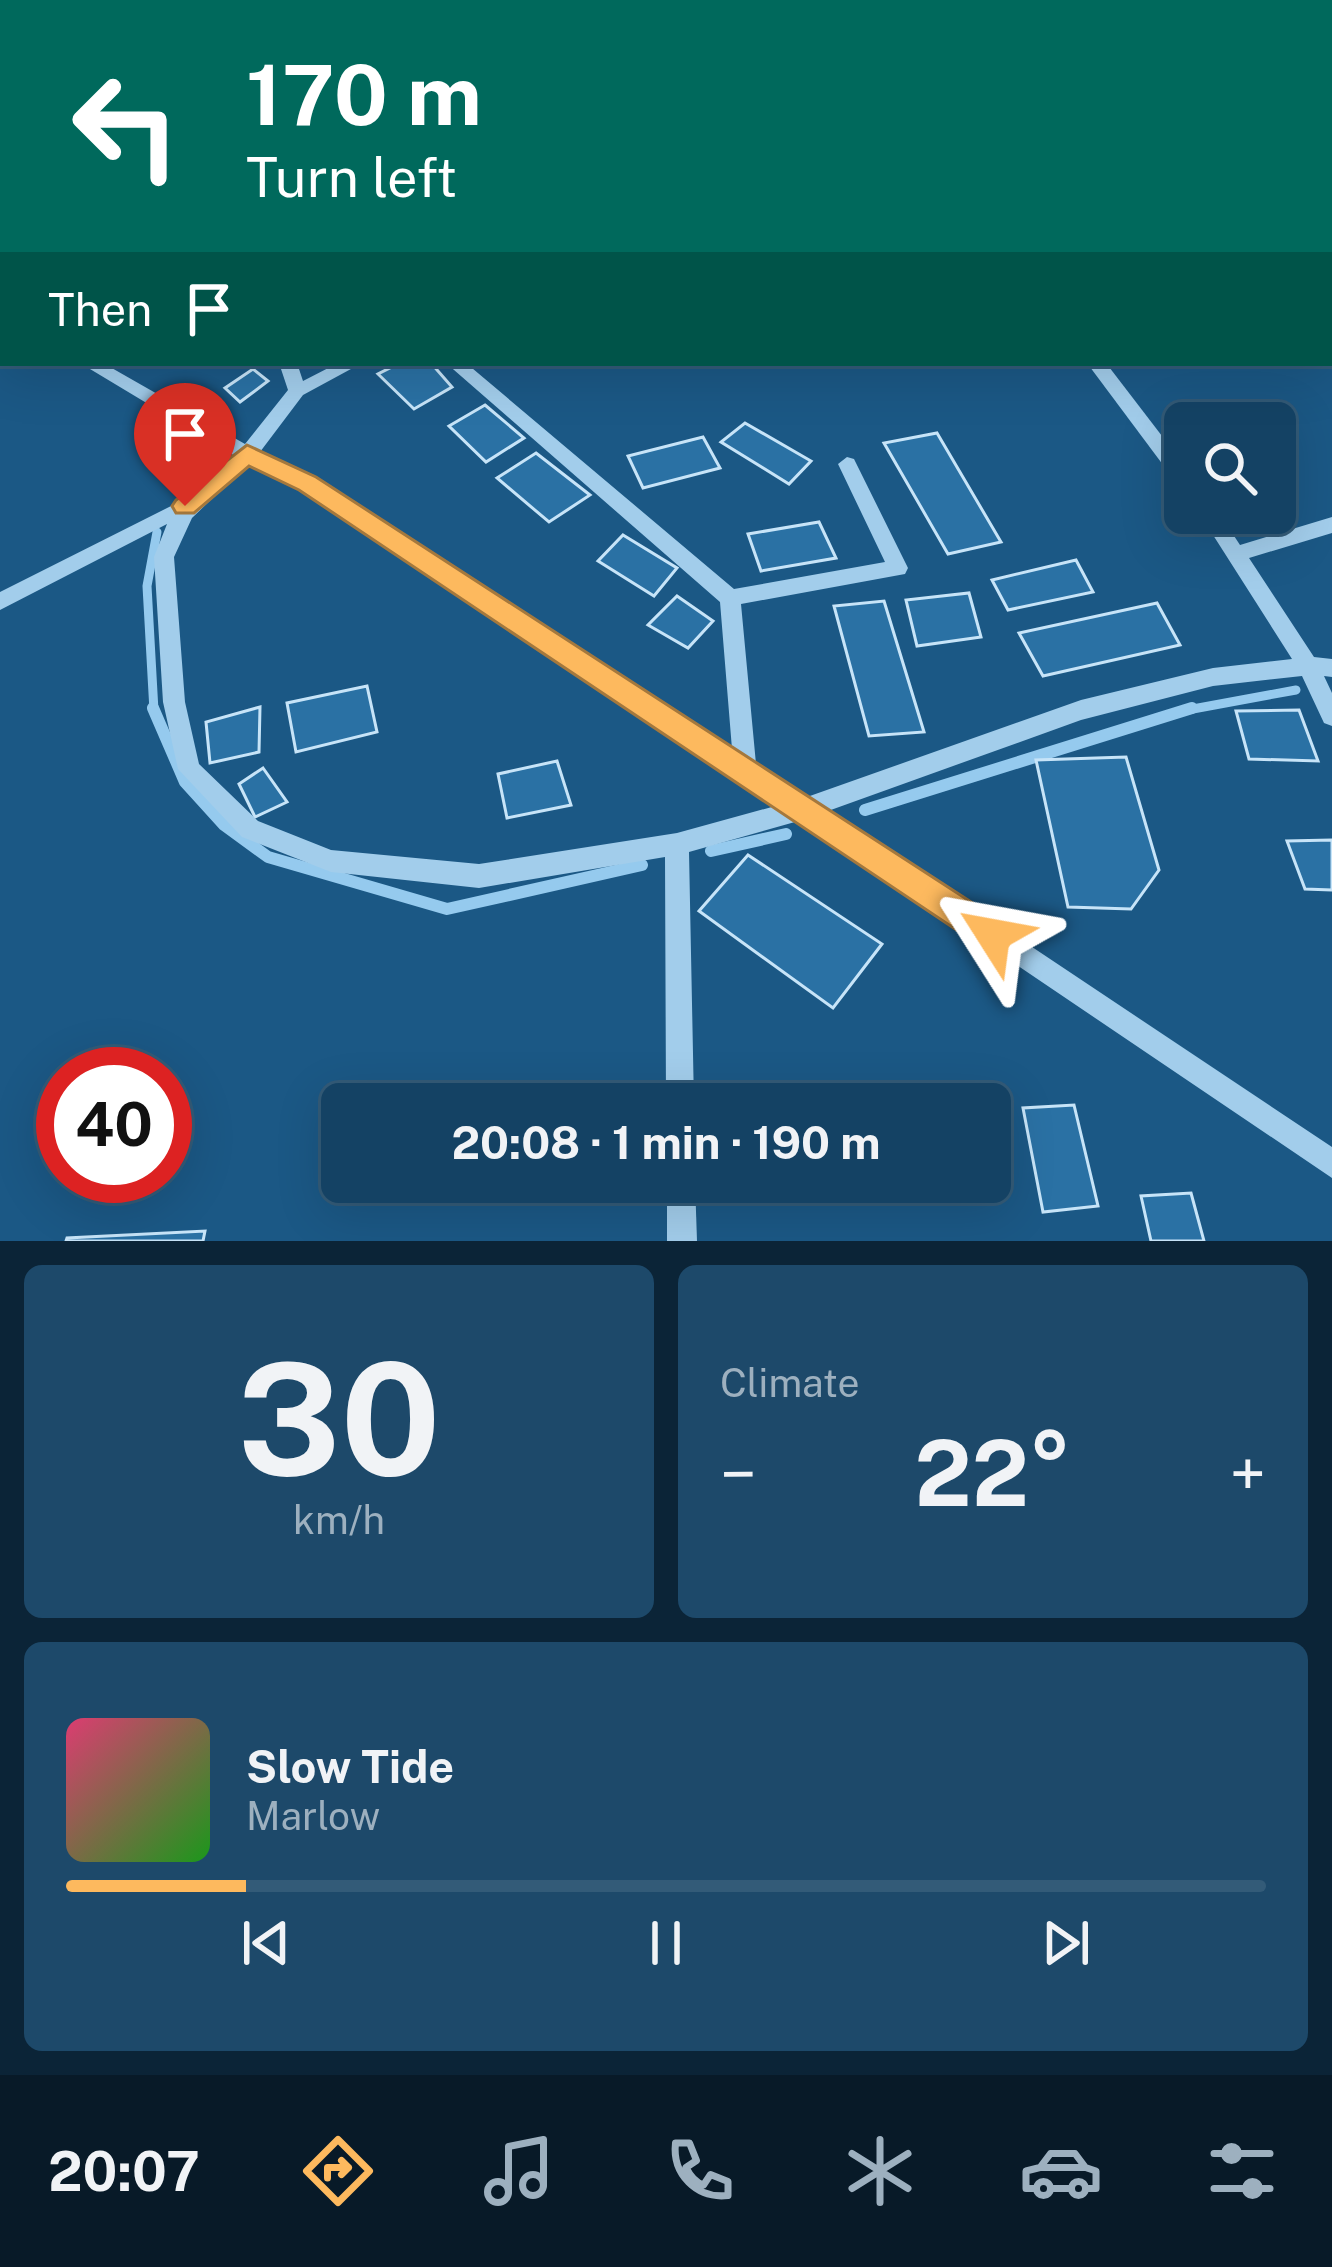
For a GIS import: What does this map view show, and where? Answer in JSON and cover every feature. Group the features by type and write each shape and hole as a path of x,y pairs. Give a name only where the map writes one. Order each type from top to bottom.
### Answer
{"street":[{"path":"94,366 247,454 308,483 745,769 1332,1164"},
{"path":"288,366 296,391"},
{"path":"0,602 185,506 247,454 296,391 347,366"},
{"path":"459,366 730,598 745,769"},
{"path":"1098,366 1164,452"},
{"path":"730,598 898,568 847,464"},
{"path":"185,506 169,534 164,557 174,702 188,770 250,829 331,861 478,876 677,844 805,809 1081,710 1213,676 1320,667"},
{"path":"1238,553 1332,525"},
{"path":"1224,534 1320,667 1332,716"},
{"path":"677,844 680,1083"},
{"path":"681,1203 682,1241"}],"building":[{"path":"394,366 434,366 452,387 414,409 378,374"},
{"path":"253,369 268,381 240,402 225,388"},
{"path":"485,405 524,438 486,462 449,426"},
{"path":"745,423 811,461 789,484 721,442"},
{"path":"937,433 1001,542 948,554 884,443"},
{"path":"703,437 720,468 643,488 628,456"},
{"path":"536,453 590,495 549,522 497,478"},
{"path":"819,522 836,558 761,571 748,534"},
{"path":"623,535 677,568 654,596 598,561"},
{"path":"1076,560 1093,592 1008,610 992,580"},
{"path":"969,593 981,637 917,646 906,600"},
{"path":"677,596 713,621 688,648 648,625"},
{"path":"884,601 924,732 869,736 834,606"},
{"path":"1157,603 1180,645 1043,676 1019,633"},
{"path":"367,686 377,732 296,752 287,703"},
{"path":"260,707 259,752 210,763 206,722"},
{"path":"1299,710 1318,761 1249,759 1236,711"},
{"path":"1126,757 1159,870 1131,909 1068,907 1036,760"},
{"path":"557,761 571,805 507,818 498,774"},
{"path":"263,768 287,802 255,817 239,784"},
{"path":"1332,840 1332,890 1305,889 1287,841"},
{"path":"748,855 882,944 833,1008 699,911"},
{"path":"1074,1105 1098,1206 1043,1212 1023,1108"},
{"path":"1191,1193 1204,1241 1151,1241 1141,1196"},
{"path":"205,1231 203,1241 66,1241 67,1238"}],"waterway":[{"path":"154,710 147,586 157,532"},
{"path":"1183,711 1296,690"},
{"path":"1183,711 1192,708"},
{"path":"154,710 185,782 224,825 268,857 447,909 642,865"},
{"path":"865,810 1183,711"},
{"path":"711,851 786,834"}],"route":[{"path":"185,506 247,454 308,483 993,935"}]}
